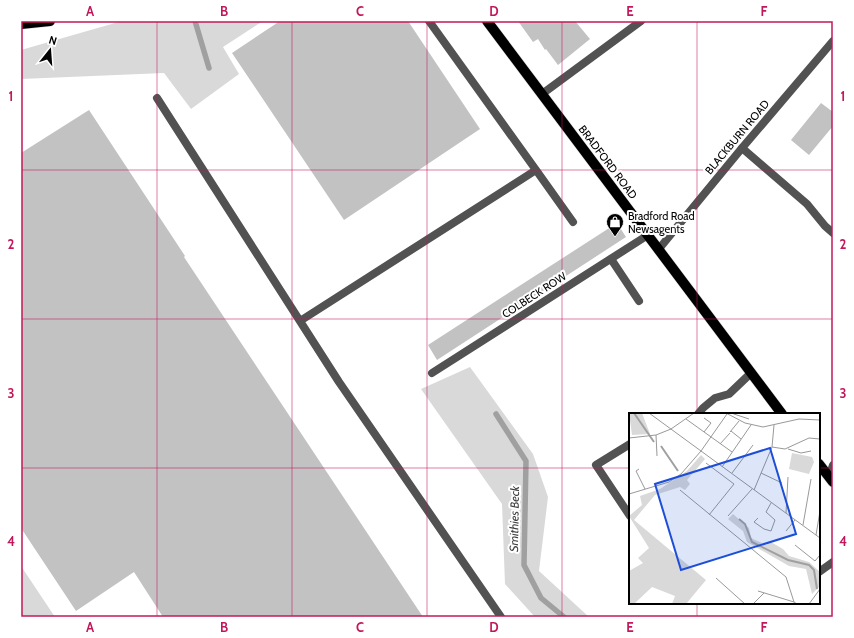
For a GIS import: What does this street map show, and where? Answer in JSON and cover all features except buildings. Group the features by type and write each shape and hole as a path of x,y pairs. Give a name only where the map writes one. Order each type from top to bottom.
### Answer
{"main road":[{"path":"21,24 50,21"},
{"name":"BRADFORD ROAD","path":"491,22 542,94 781,413"},
{"path":"820,465 831,480"}],"street":[{"path":"429,21 573,222"},
{"path":"542,94 641,21"},
{"name":"BLACKBURN ROAD","path":"658,250 833,41"},
{"path":"157,98 339,382 501,617"},
{"path":"742,148 807,204 833,233"},
{"path":"300,321 536,170"},
{"name":"COLBECK ROW","path":"432,373 648,235"},
{"path":"611,259 639,301"},
{"path":"699,413 715,398 729,394 751,372"},
{"path":"629,445 596,465 629,514"},
{"path":"831,480 833,465"},
{"path":"820,571 833,562"}],"shaded area":[{"path":"122,21 263,21 223,47 239,74 191,109 164,73 21,79 21,50"},
{"path":"470,367 533,454 548,497 539,571 589,617 535,617 505,584 502,504 421,389"},
{"path":"21,566 55,617 21,617"}],"waterway":[{"name":"Smithies Beck","path":"195,21 209,68"},
{"name":"Smithies Beck","path":"496,414 526,461 524,565 541,598 564,617"}],"place":[{"name":"Bradford Road Newsagents","path":"615,237"}]}
